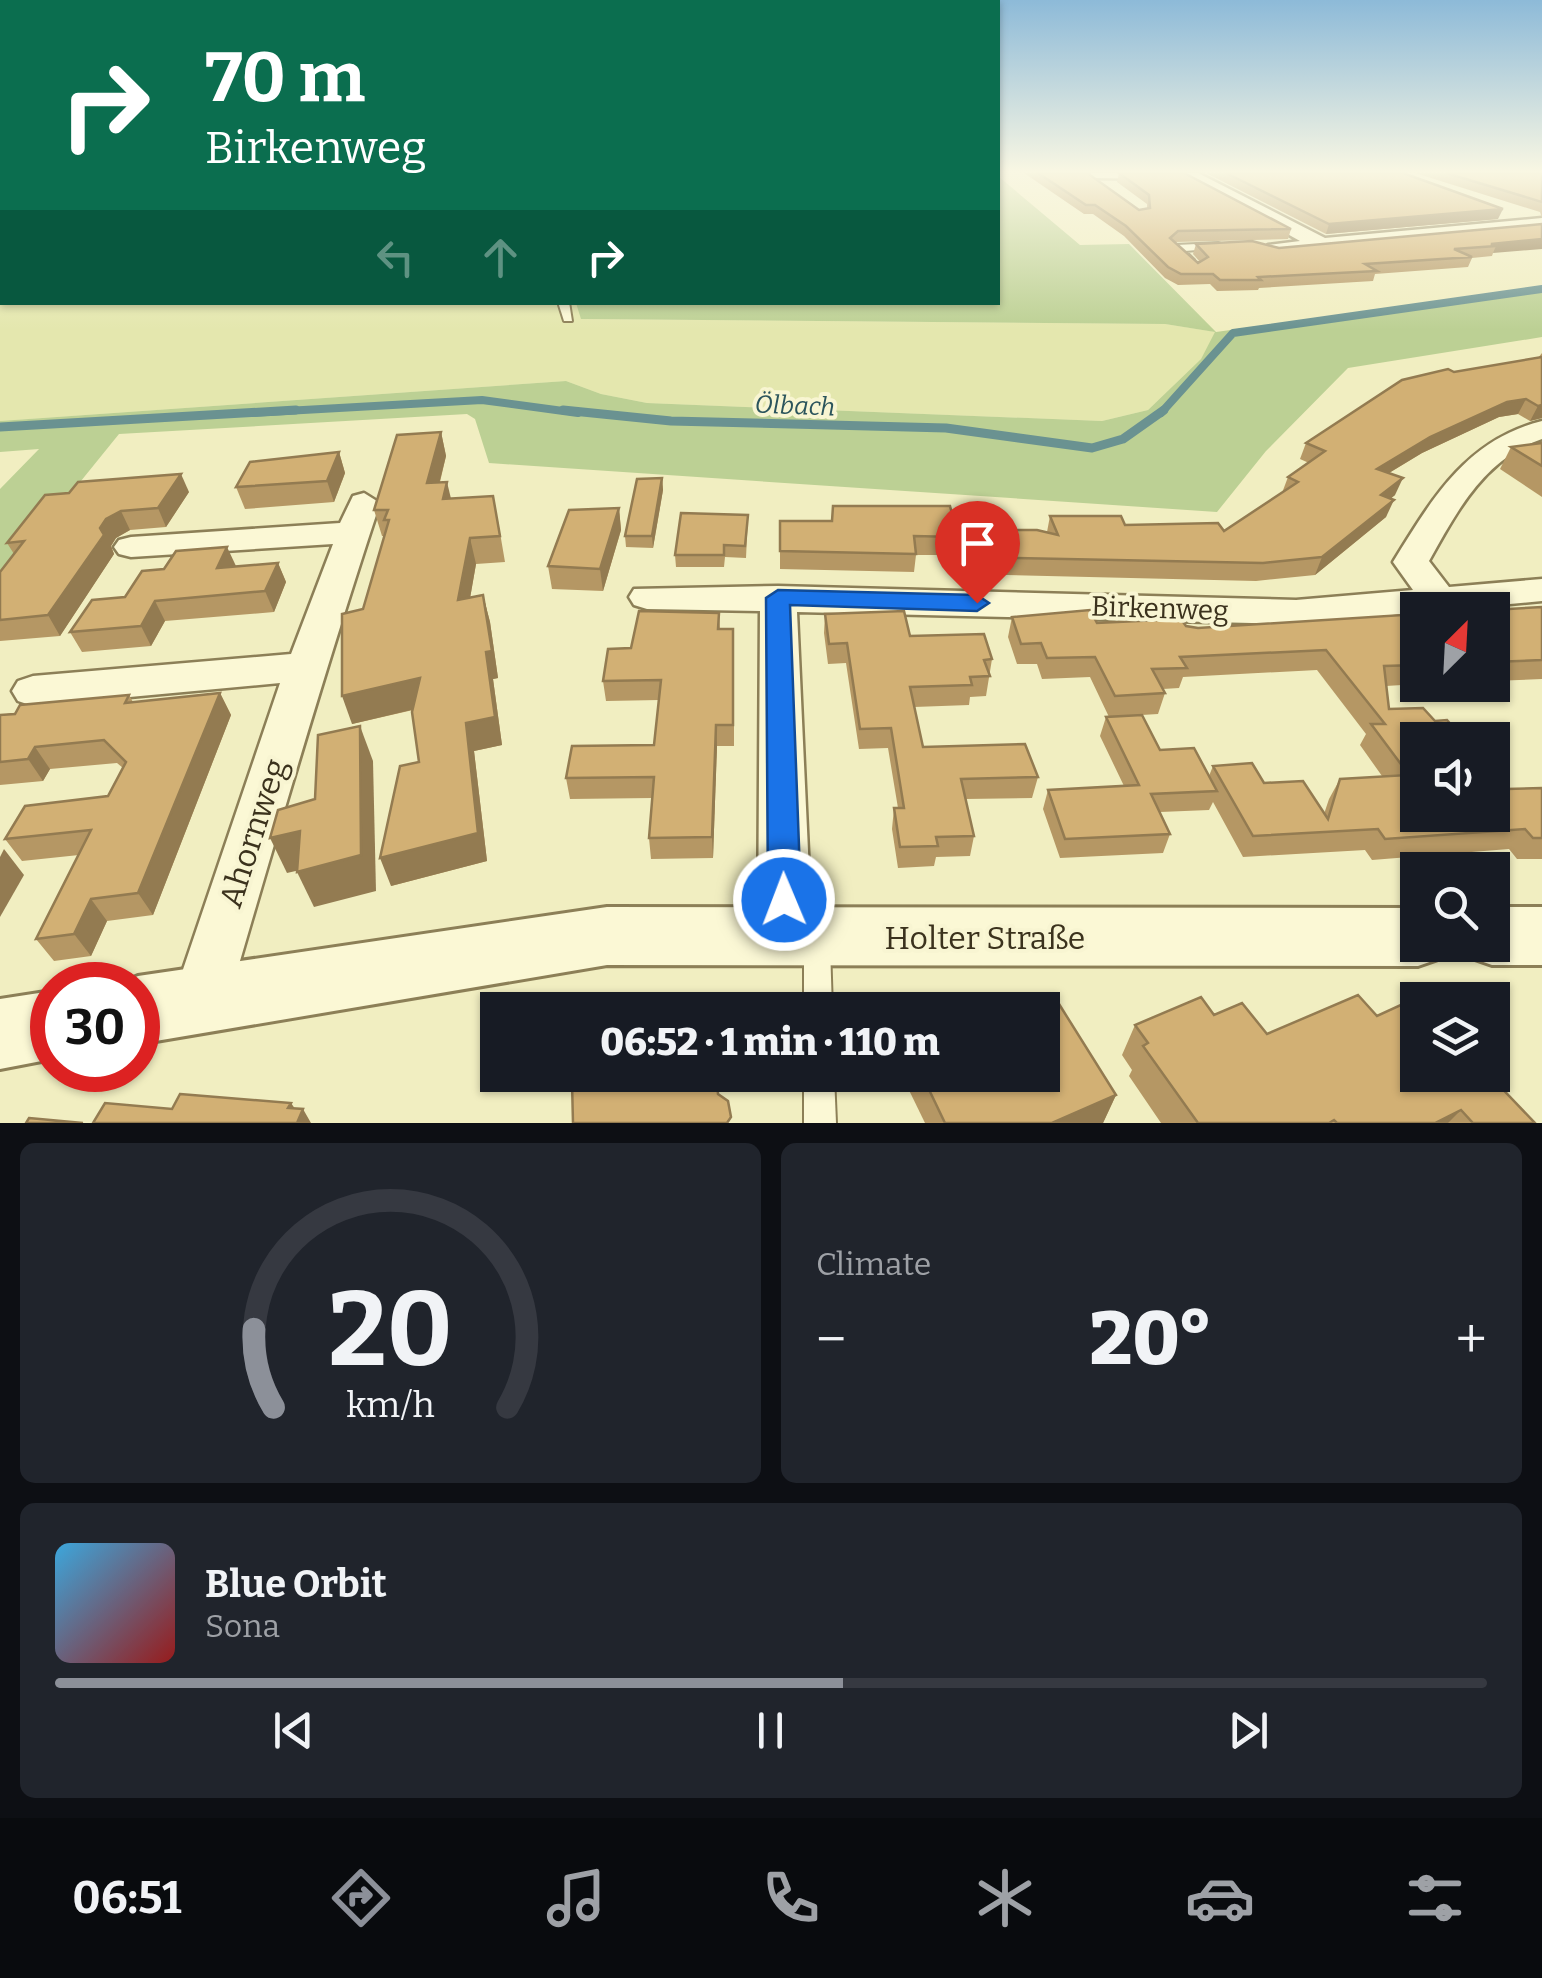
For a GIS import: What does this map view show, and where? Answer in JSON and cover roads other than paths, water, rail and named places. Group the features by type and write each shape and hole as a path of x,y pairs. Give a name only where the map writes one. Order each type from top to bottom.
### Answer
{"street":[{"path":"1285,225 1319,244"},
{"path":"1269,247 1526,225"},
{"path":"1433,592 1412,562 1462,475 1496,448 1542,430"},
{"name":"Ahornweg","path":"131,547 360,518 306,667 201,998"},
{"name":"Birkenweg","path":"1510,593 1542,590"},
{"name":"Birkenweg","path":"647,597 1296,612 1400,602"},
{"path":"778,598 801,938"},
{"path":"33,691 306,667"},
{"name":"Holter Straße","path":"160,1006 607,936 1400,936"},
{"path":"1510,936 1542,936"},
{"path":"0,1034 30,1029"}],"lane":[{"path":"1196,267 1176,248 1231,245"},
{"path":"564,305 568,318"},
{"path":"801,938 814,992"},
{"path":"819,1092 820,1123"}],"waterway":[{"name":"Ölbach","path":"1163,411 1233,333 1542,289"},
{"name":"Ölbach","path":"251,413 482,400 578,413"},
{"name":"Ölbach","path":"0,427 296,410"},
{"name":"Ölbach","path":"563,410 671,421 946,428 1092,448 1123,439 1163,411"}]}
